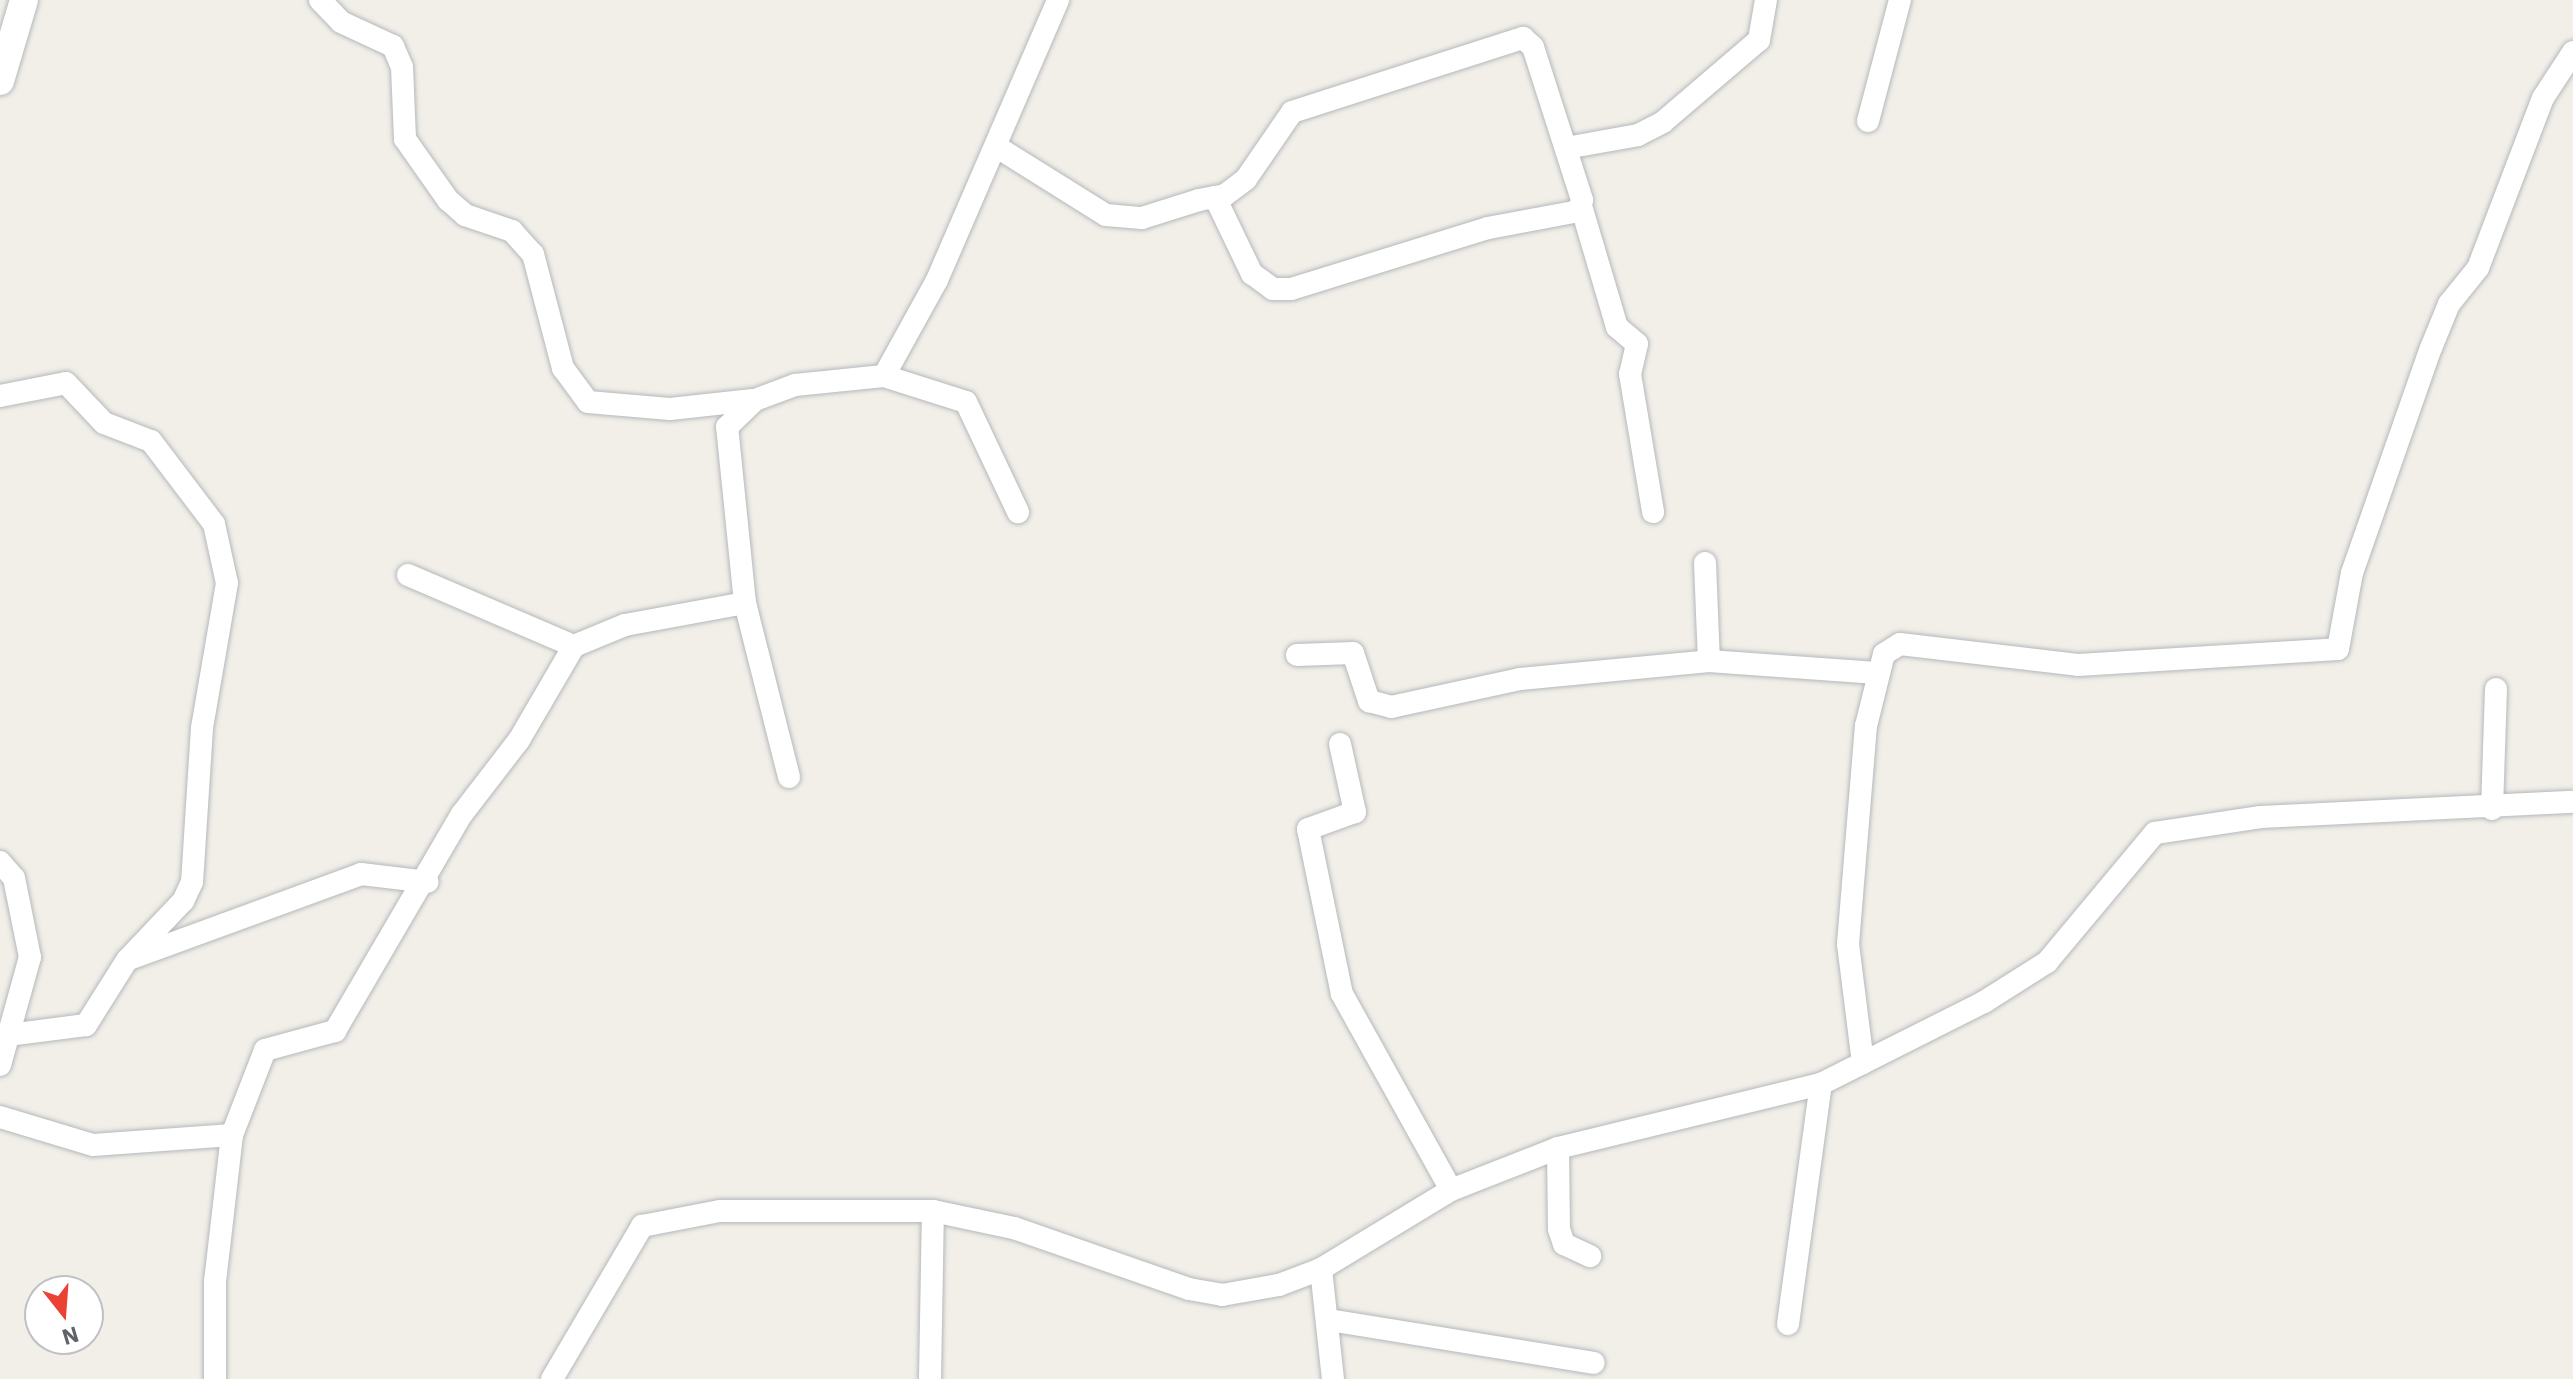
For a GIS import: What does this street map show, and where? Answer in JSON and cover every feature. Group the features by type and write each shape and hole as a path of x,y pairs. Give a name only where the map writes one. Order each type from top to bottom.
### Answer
{"street":[{"path":"0,81 24,0"},
{"path":"320,0 341,22 393,46 402,67 405,139 448,200 465,215 512,231 533,254 563,368 588,402 670,409 755,400 795,385 884,376 966,402 1018,512"},
{"path":"884,376 997,147 1058,0"},
{"path":"1566,148 1638,135 1663,122 1759,40 1766,0"},
{"path":"1868,121 1900,0"},
{"path":"997,147 1122,219 1215,197 1246,179 1292,112 1508,38 1533,47 1566,148 1617,327 1637,344 1630,374 1653,512"},
{"path":"1863,1063 1848,944 1877,673 1884,654 1900,644 2045,665 2338,649 2352,573 2431,348 2449,304 2478,268 2543,98 2573,52"},
{"path":"1215,197 1241,257 1273,289 1304,288 1488,228 1582,209"},
{"path":"0,396 66,383 104,423 151,441 214,524 223,549 227,583 202,728 192,882 127,960 86,1025 4,1037"},
{"path":"755,400 727,427 725,442 745,603 789,777"},
{"path":"1705,563 1709,661"},
{"path":"408,575 574,646"},
{"path":"215,1379 215,1281 232,1135 265,1050 335,1031 428,882 462,814 519,740 574,646 625,625 745,603"},
{"path":"1297,655 1353,653 1369,701 1391,707 1520,679 1709,661 1877,673"},
{"path":"2492,809 2496,689"},
{"path":"1340,744 1355,812 1308,829 1342,994 1451,1190"},
{"path":"563,1375 642,1226 735,1210 933,1211 1014,1228 1222,1295 1321,1269 1451,1190 1558,1148 1821,1084 2047,962 2155,833 2261,817 2492,809 2573,802"},
{"path":"0,862 14,878 30,957 4,1037 0,1065"},
{"path":"127,960 361,874 428,882"},
{"path":"1788,1324 1821,1084"},
{"path":"0,1117 93,1145 232,1135"},
{"path":"1558,1148 1559,1229 1564,1244 1590,1256"},
{"path":"930,1379 933,1211"},
{"path":"1321,1269 1329,1320 1333,1379"},
{"path":"1329,1320 1594,1363"}]}
